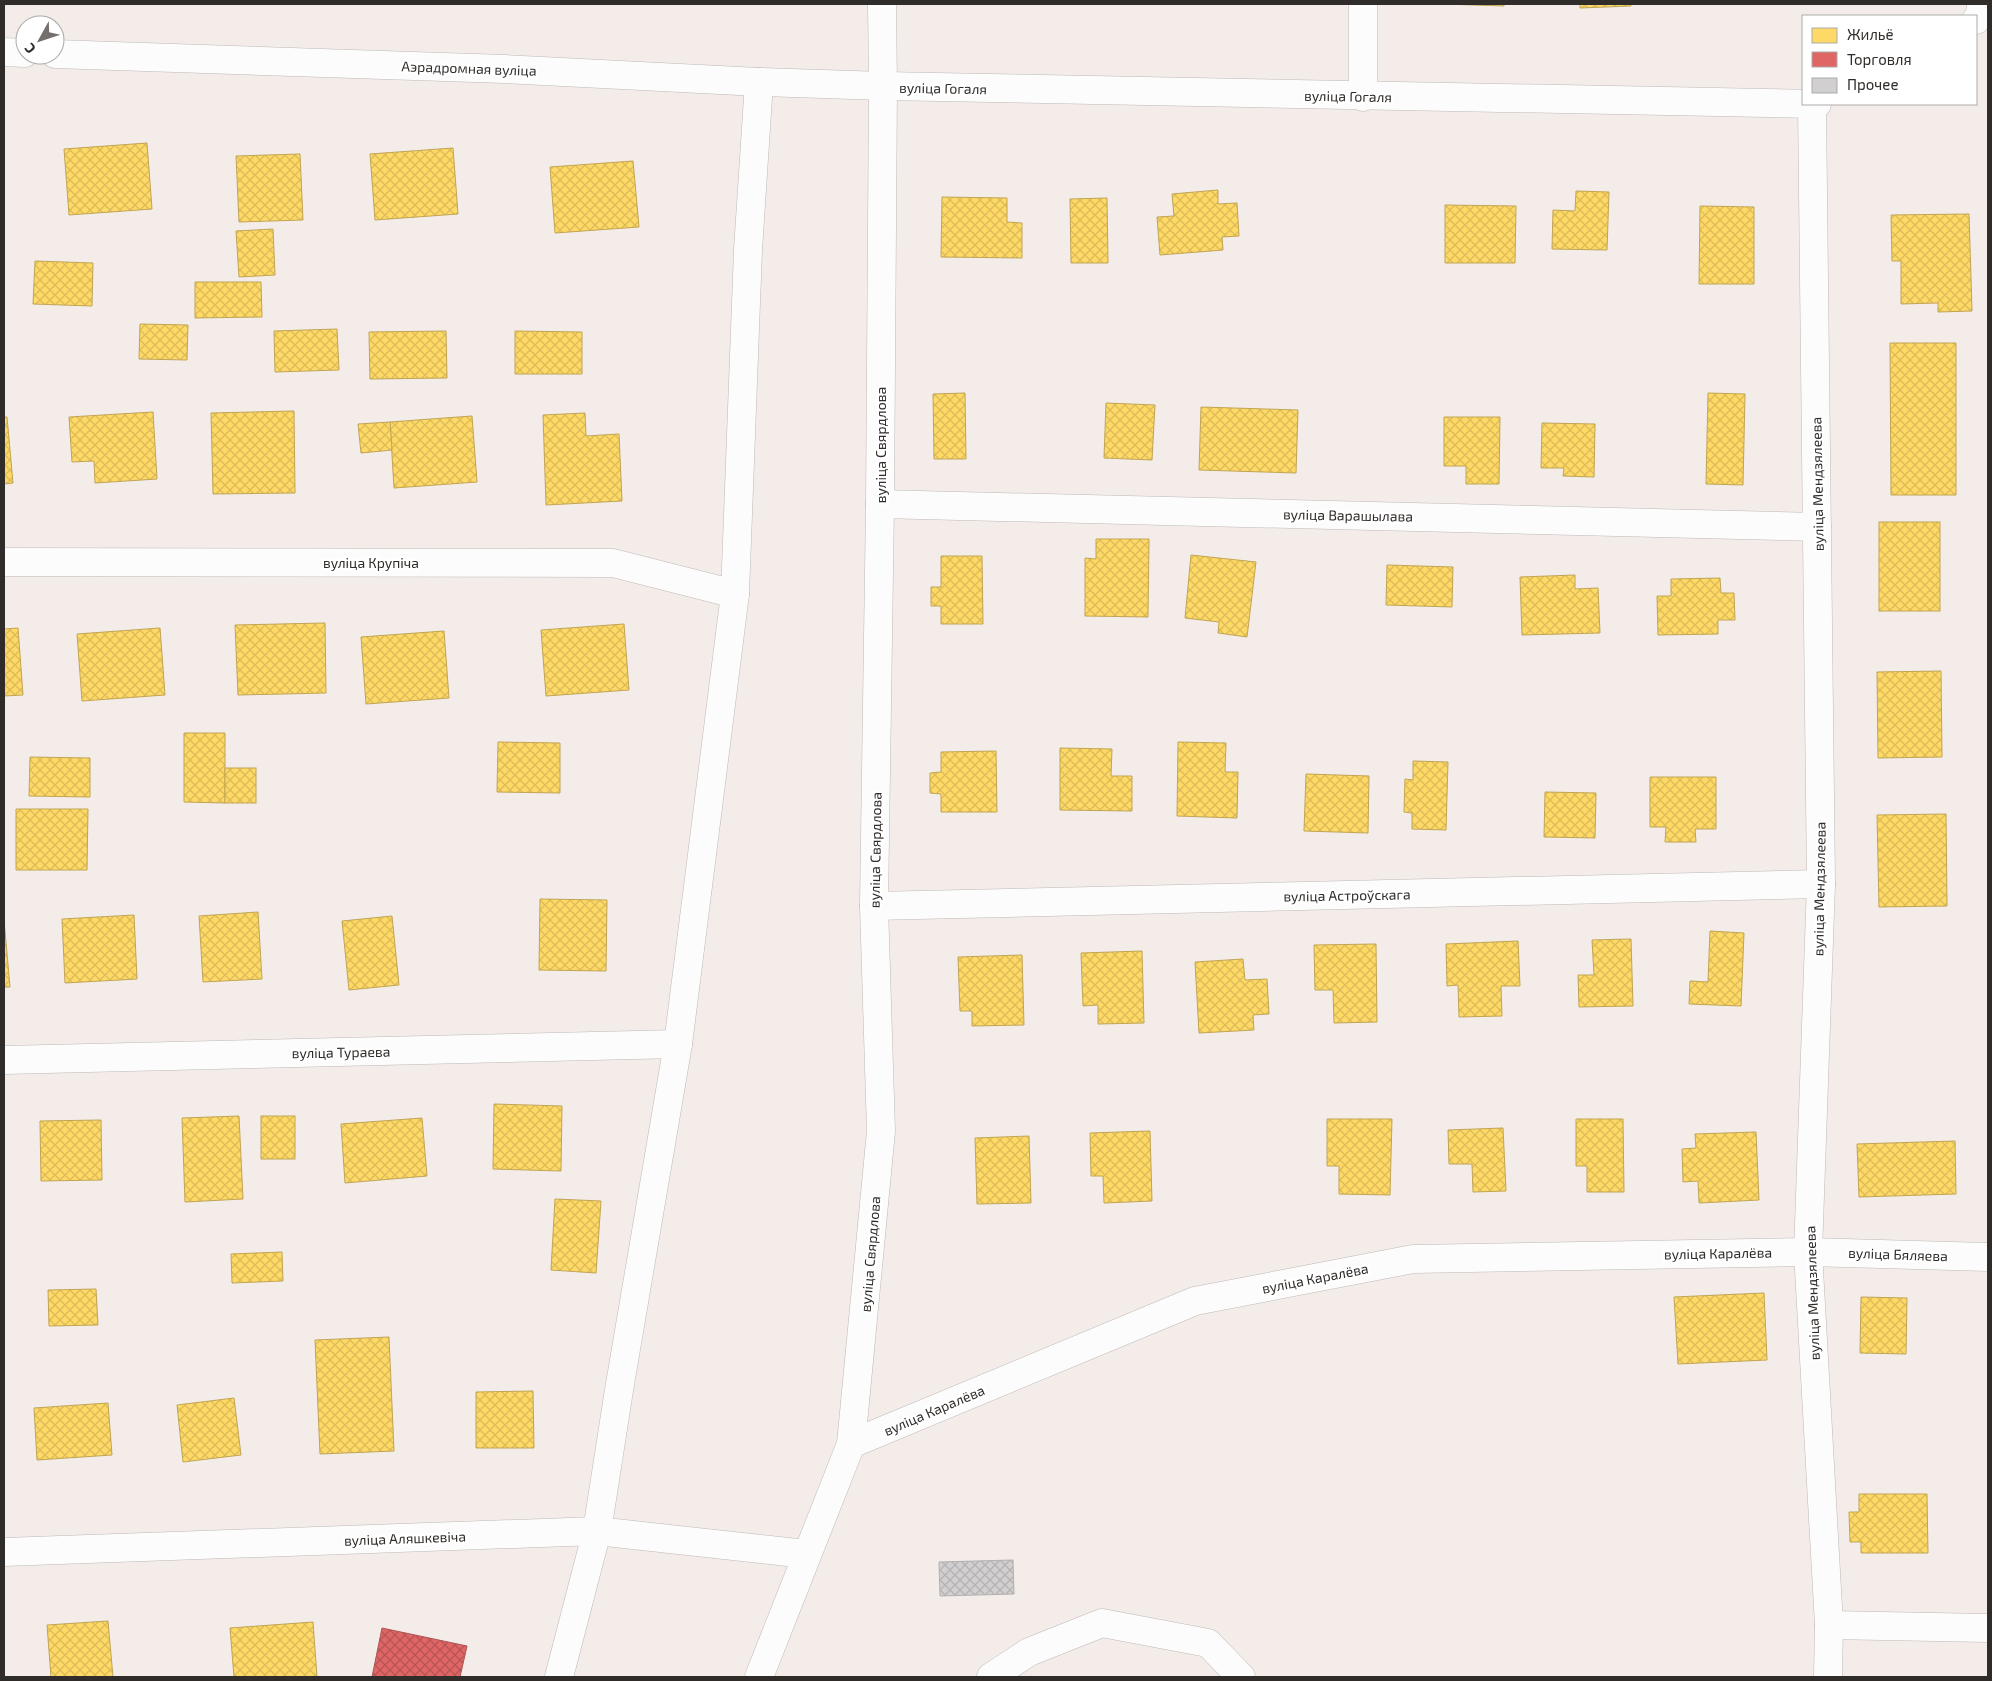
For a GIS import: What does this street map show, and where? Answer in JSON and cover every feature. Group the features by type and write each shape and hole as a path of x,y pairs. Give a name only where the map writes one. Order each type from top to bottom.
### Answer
{"street":[{"name":"вуліца Свярдлова","path":"759,1677 851,1444 882,1131 874,906 880,504 882,4"},
{"path":"1363,4 1363,97"},
{"path":"1977,19 1980,15 1981,4"},
{"name":"Аэрадромная вуліца","path":"65,54 505,69 759,82 883,86"},
{"path":"559,1677 597,1531 678,1044 735,594 747,260 759,82"},
{"name":"вуліца Гогаля","path":"883,86 1363,97 1802,104"},
{"name":"вуліца Мендзялеева","path":"1815,105 1821,884 1808,1252 1829,1625 1828,1677"},
{"name":"вуліца Варашылава","path":"880,504 1817,527"},
{"name":"вуліца Крупіча","path":"4,562 613,563 735,594"},
{"name":"вуліца Астроўскага","path":"874,906 1821,884"},
{"name":"вуліца Тураева","path":"4,1060 678,1044"},
{"name":"вуліца Бяляева","path":"1808,1252 1988,1257"},
{"name":"вуліца Каралёва","path":"851,1444 1195,1301 1413,1260 1808,1252"},
{"name":"вуліца Аляшкевіча","path":"4,1552 597,1531 806,1554"},
{"path":"991,1677 1030,1652 1102,1623 1208,1643 1241,1677"},
{"path":"1829,1625 1988,1628"}],"building: Жильё":[{"path":"1442,4 1504,4 1504,6"},
{"path":"1580,4 1631,4 1631,6 1580,8"},
{"path":"147,143 152,209 69,215 64,149"},
{"path":"453,148 458,214 375,220 370,154"},
{"path":"300,154 303,220 239,222 236,156"},
{"path":"633,161 639,227 555,233 550,167"},
{"path":"1218,190 1218,204 1237,203 1239,236 1222,237 1223,250 1160,255 1157,217 1174,216 1172,194"},
{"path":"1576,191 1609,192 1607,250 1552,249 1553,210 1575,211"},
{"path":"942,197 1007,198 1007,222 1022,223 1022,258 941,257"},
{"path":"1107,198 1108,263 1071,263 1070,199"},
{"path":"1445,205 1516,206 1515,263 1445,263"},
{"path":"1700,206 1754,207 1754,284 1699,284"},
{"path":"1969,214 1972,311 1938,312 1938,303 1901,304 1901,261 1892,261 1891,215"},
{"path":"273,229 275,275 239,277 236,231"},
{"path":"35,261 93,263 92,306 33,304"},
{"path":"195,282 261,282 262,317 195,318"},
{"path":"140,324 188,325 187,360 139,359"},
{"path":"337,329 339,370 275,372 274,331"},
{"path":"446,331 447,378 370,379 369,332"},
{"path":"515,331 582,332 582,374 515,374"},
{"path":"1890,343 1956,343 1956,495 1891,495"},
{"path":"965,393 966,459 934,459 933,394"},
{"path":"1708,393 1745,394 1743,485 1706,484"},
{"path":"1106,403 1155,405 1152,460 1104,458"},
{"path":"1201,407 1298,410 1296,473 1199,470"},
{"path":"294,411 295,493 213,494 211,413"},
{"path":"153,412 157,479 95,483 94,461 72,462 69,417"},
{"path":"585,413 586,436 619,434 622,501 546,505 543,415"},
{"path":"472,416 477,482 394,488 390,422"},
{"path":"4,417 7,417 13,483 4,484"},
{"path":"1444,417 1500,417 1499,484 1466,484 1466,466 1444,466"},
{"path":"390,422 392,450 361,453 358,424"},
{"path":"1542,423 1595,424 1594,477 1563,476 1564,468 1541,468"},
{"path":"1879,522 1940,522 1940,611 1879,611"},
{"path":"1096,539 1149,539 1148,617 1085,616 1085,558 1096,559"},
{"path":"1191,555 1256,562 1247,637 1218,633 1219,622 1185,618"},
{"path":"941,556 982,556 983,624 941,624 941,606 931,606 931,587 941,587"},
{"path":"1387,565 1453,567 1452,607 1386,605"},
{"path":"1575,575 1575,589 1598,588 1600,633 1522,635 1520,577"},
{"path":"1720,578 1721,593 1734,593 1735,620 1718,620 1718,634 1658,635 1657,596 1671,596 1671,579"},
{"path":"325,623 326,693 238,695 235,625"},
{"path":"624,624 629,690 546,696 541,630"},
{"path":"18,628 23,695 4,696 4,629"},
{"path":"160,628 165,695 82,701 77,634"},
{"path":"444,631 449,698 366,704 361,637"},
{"path":"1941,671 1942,757 1878,758 1877,672"},
{"path":"184,733 225,733 225,803 184,802"},
{"path":"498,742 560,743 560,793 497,792"},
{"path":"1178,742 1226,743 1225,772 1238,772 1237,818 1177,816"},
{"path":"1060,748 1112,749 1111,776 1132,776 1132,811 1060,810"},
{"path":"996,751 997,812 941,812 941,794 930,793 930,773 941,772 941,752"},
{"path":"30,757 90,758 90,797 29,796"},
{"path":"1413,761 1448,762 1446,830 1412,829 1412,813 1404,812 1405,779 1413,780"},
{"path":"225,768 256,768 256,803 225,803"},
{"path":"1306,774 1369,776 1368,833 1304,831"},
{"path":"1650,777 1716,777 1716,829 1695,829 1696,842 1665,842 1666,827 1650,827"},
{"path":"1545,792 1596,793 1595,838 1544,837"},
{"path":"16,809 88,809 87,870 16,870"},
{"path":"1946,814 1947,906 1879,907 1877,815"},
{"path":"540,899 607,900 606,971 539,970"},
{"path":"258,912 262,979 203,982 199,916"},
{"path":"134,915 137,979 65,983 62,919"},
{"path":"392,916 399,985 349,990 342,921"},
{"path":"4,920 10,987 4,987"},
{"path":"1710,931 1744,933 1741,1006 1689,1004 1690,981 1708,982"},
{"path":"1631,939 1633,1006 1579,1007 1578,975 1594,975 1592,940"},
{"path":"1518,941 1520,986 1501,986 1502,1016 1459,1017 1458,985 1447,986 1446,944"},
{"path":"1376,944 1377,1022 1334,1023 1333,990 1315,990 1314,945"},
{"path":"1142,951 1144,1023 1098,1024 1098,1005 1083,1006 1081,953"},
{"path":"1022,955 1024,1025 972,1026 972,1011 960,1011 958,957"},
{"path":"1243,959 1245,980 1267,979 1269,1014 1253,1015 1254,1030 1199,1033 1195,962"},
{"path":"494,1104 562,1106 561,1171 493,1169"},
{"path":"239,1116 243,1199 185,1202 182,1118"},
{"path":"261,1116 295,1116 295,1159 261,1159"},
{"path":"422,1118 427,1176 345,1183 341,1124"},
{"path":"1327,1119 1392,1119 1390,1195 1339,1194 1339,1166 1327,1166"},
{"path":"1576,1119 1623,1119 1624,1192 1587,1192 1587,1166 1576,1166"},
{"path":"101,1120 102,1180 41,1181 40,1121"},
{"path":"1503,1128 1506,1191 1473,1192 1472,1164 1449,1164 1448,1130"},
{"path":"1150,1131 1152,1201 1104,1203 1103,1176 1091,1176 1090,1133"},
{"path":"1756,1132 1759,1200 1699,1203 1698,1181 1683,1182 1682,1149 1696,1148 1695,1134"},
{"path":"1029,1136 1031,1203 977,1204 975,1138"},
{"path":"1955,1141 1956,1194 1859,1197 1857,1144"},
{"path":"555,1199 601,1201 596,1273 551,1270"},
{"path":"282,1252 283,1281 232,1283 231,1254"},
{"path":"96,1289 98,1325 49,1326 48,1290"},
{"path":"1764,1293 1767,1360 1678,1364 1674,1297"},
{"path":"1861,1297 1907,1298 1906,1354 1860,1353"},
{"path":"389,1337 394,1451 320,1454 315,1340"},
{"path":"533,1391 534,1448 476,1448 476,1392"},
{"path":"234,1398 241,1455 183,1462 177,1405"},
{"path":"108,1403 112,1455 37,1460 34,1408"},
{"path":"1859,1494 1927,1494 1928,1553 1861,1553 1861,1542 1850,1542 1849,1512 1859,1512"},
{"path":"108,1621 113,1677 51,1677 47,1625"},
{"path":"313,1622 317,1677 234,1677 230,1628"}],"building: Торговля":[{"path":"382,1628 467,1646 460,1677 372,1677"}],"building: Прочее":[{"path":"1013,1560 1014,1594 940,1596 939,1562"}]}
